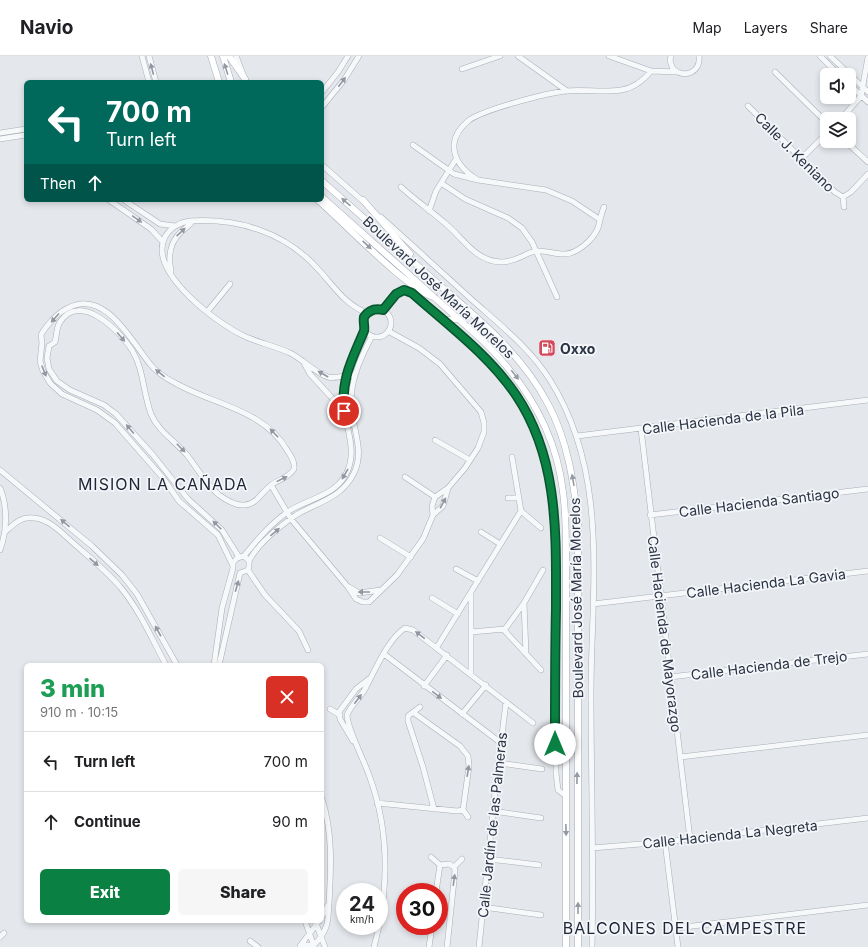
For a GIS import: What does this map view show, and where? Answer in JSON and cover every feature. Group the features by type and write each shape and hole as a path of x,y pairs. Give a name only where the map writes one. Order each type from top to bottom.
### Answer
{"main road":[{"path":"211,56 218,80"},
{"path":"223,56 230,80"},
{"path":"229,56 245,80"},
{"name":"Boulevard José María Morelos","path":"324,183 503,343 533,378 554,417 563,440 572,473 578,524 578,947"},
{"name":"Boulevard José María Morelos","path":"324,199 501,358 530,398 547,429 560,472 565,512 566,947"},
{"path":"363,200 426,274"},
{"path":"320,202 407,282 424,295 434,297"},
{"path":"443,320 459,319"}],"street":[{"path":"142,56 148,80"},
{"path":"149,56 155,80"},
{"path":"236,56 246,80"},
{"path":"324,90 348,56"},
{"path":"324,102 349,72 358,56"},
{"path":"462,69 500,56"},
{"path":"518,56 567,91"},
{"path":"609,56 627,64 650,71 687,74 694,71 698,65 699,56"},
{"path":"671,56 671,65 677,72"},
{"path":"820,56 832,68"},
{"path":"830,56 868,92"},
{"path":"847,112 862,96 865,68 868,57"},
{"path":"478,180 470,175 456,159 454,145 455,138 469,120 488,111 543,95 567,91 622,90 639,83 650,71"},
{"path":"775,72 820,116"},
{"path":"856,90 868,102"},
{"name":"Calle J. Keniano","path":"748,106 837,194 843,198"},
{"path":"1,136 24,130"},
{"path":"1,136 24,134"},
{"path":"802,159 820,140"},
{"path":"413,145 450,171 478,180 546,190 572,201 599,219"},
{"path":"853,148 868,162"},
{"path":"429,211 436,191 450,171 456,159"},
{"path":"324,167 363,200 503,327 532,357 555,388 577,436 586,467 592,508 594,552 591,689 592,947"},
{"path":"844,208 843,198 851,192 868,174"},
{"path":"441,183 465,199 515,222 528,235 557,297"},
{"path":"401,187 449,227 474,252 488,260 508,262 536,251 565,255 572,253 582,247 593,236 597,229 604,207"},
{"path":"112,202 151,229 163,242"},
{"path":"127,202 160,224 175,226"},
{"path":"172,274 170,257 171,245 180,233 193,221"},
{"path":"355,374 327,377 285,351 245,336 223,324 184,291 172,274 164,257 163,242 168,232 175,226 181,223 193,221 215,221 241,224 265,231 276,236 309,260 349,303 367,313"},
{"path":"207,312 230,284"},
{"path":"383,310 396,294 402,290 407,290 485,358 516,395 534,429 546,462 551,485 555,522 556,773 558,790 566,796"},
{"path":"240,573 233,567 218,535 179,500 163,478 115,423 97,410 62,394 50,383 43,371 40,361 42,343 40,335 46,330 57,315 70,306 85,304 93,305 124,327 150,364 163,376 190,391 253,417 274,431 292,458 294,468 287,477 271,485 254,502 244,505 230,502 212,488 186,453 157,424 151,413 141,369 136,357 122,337 106,322 91,312 73,312 60,322 55,342 49,346 47,358 49,369 57,381 70,390 104,405 119,417 188,499 222,530 241,556 249,561"},
{"path":"374,309 383,310 390,317 391,322 388,331 380,336 372,336 365,329 363,321 367,313 374,309"},
{"path":"214,663 222,608 234,561 287,512 334,488 344,477 352,456 352,442 344,411 343,392 345,375 356,346 365,329"},
{"path":"46,330 52,330 56,334"},
{"path":"271,485 291,519 354,596 363,602 372,600 391,582 411,557 423,539 433,514 432,506 435,497 448,488 478,448 482,437 484,423 481,412 434,359 388,331"},
{"path":"308,650 299,631 265,596 248,570 249,561 267,539 291,519 334,497 344,488 354,474 359,456 359,444 351,400 355,374 372,336"},
{"path":"42,343 49,346"},
{"path":"356,346 364,351"},
{"path":"303,361 310,374 344,411"},
{"name":"Calle Hacienda de la Pila","path":"577,436 868,400"},
{"name":"Calle Hacienda de Mayorazgo","path":"641,429 650,515 690,839"},
{"path":"435,440 470,460"},
{"path":"352,456 359,456"},
{"path":"512,457 521,511 541,528"},
{"path":"0,470 76,532 109,561 130,584 176,663"},
{"path":"405,477 435,497"},
{"path":"0,488 5,508 5,532 0,550"},
{"path":"433,514 443,506 448,488"},
{"name":"Calle Hacienda Santiago","path":"650,515 868,490"},
{"path":"508,498 519,498"},
{"path":"438,647 521,511"},
{"path":"5,532 19,520 33,518 48,523 70,540 104,570 121,588 139,616 165,663"},
{"path":"70,540 76,532"},
{"path":"482,532 500,544"},
{"path":"380,538 411,557"},
{"path":"456,568 478,581"},
{"path":"240,573 248,570"},
{"path":"504,630 524,603 543,570"},
{"name":"Calle Hacienda La Gavia","path":"593,604 868,571"},
{"path":"219,663 240,573"},
{"path":"348,587 359,593 382,590"},
{"path":"471,591 471,674"},
{"path":"432,598 458,614"},
{"path":"524,603 526,654"},
{"path":"222,608 231,611"},
{"path":"384,883 385,858 378,803 347,718 348,712 365,689 369,679 397,635 407,628 414,630 438,647 533,723"},
{"path":"220,630 227,632"},
{"path":"471,632 504,630"},
{"path":"504,630 541,670"},
{"path":"384,654 424,686 501,743"},
{"name":"Calle Hacienda de Trejo","path":"670,677 868,654"},
{"path":"424,686 447,655"},
{"path":"338,714 340,709 356,689 369,679"},
{"path":"462,714 486,685"},
{"name":"Calle Jardín de las Palmeras","path":"479,947 506,702"},
{"path":"420,707 408,716 408,721 423,767 434,809"},
{"path":"330,709 347,718"},
{"path":"414,713 460,746 468,756 469,766 463,810 468,817"},
{"path":"338,714 357,744"},
{"path":"680,757 868,735"},
{"path":"499,763 542,769"},
{"path":"378,803 460,812 463,810"},
{"path":"493,811 541,818"},
{"path":"314,946 321,936 327,922 331,868 324,813"},
{"name":"Calle Hacienda La Negreta","path":"592,848 665,842 868,818"},
{"path":"665,842 678,947"},
{"path":"431,857 440,865 449,864 454,867 456,871 447,947"},
{"path":"454,867 462,859"},
{"path":"488,859 539,865"},
{"path":"437,883 440,865"},
{"path":"324,912 328,905"},
{"path":"676,928 868,905"},
{"path":"483,908 541,915"},
{"path":"306,923 314,946"},
{"path":"300,946 315,923"},
{"path":"316,923 325,947"},
{"path":"0,937 4,932"},
{"path":"374,947 377,935"},
{"path":"429,947 431,935"},
{"path":"250,941 258,947"},
{"path":"300,946 314,946"}],"place":[{"name":"Oxxo","path":"547,348"}],"district":[{"name":"MISION LA CAÑADA","path":"163,484"},
{"name":"BALCONES DEL CAMPESTRE","path":"685,928"}],"route":[{"path":"344,411 343,392 345,375 356,346 365,329 363,325 364,317 370,310 383,310 396,294 402,290 407,290 412,293 485,358 497,370 516,395 534,429 543,452 553,497 556,552 555,744"}]}
